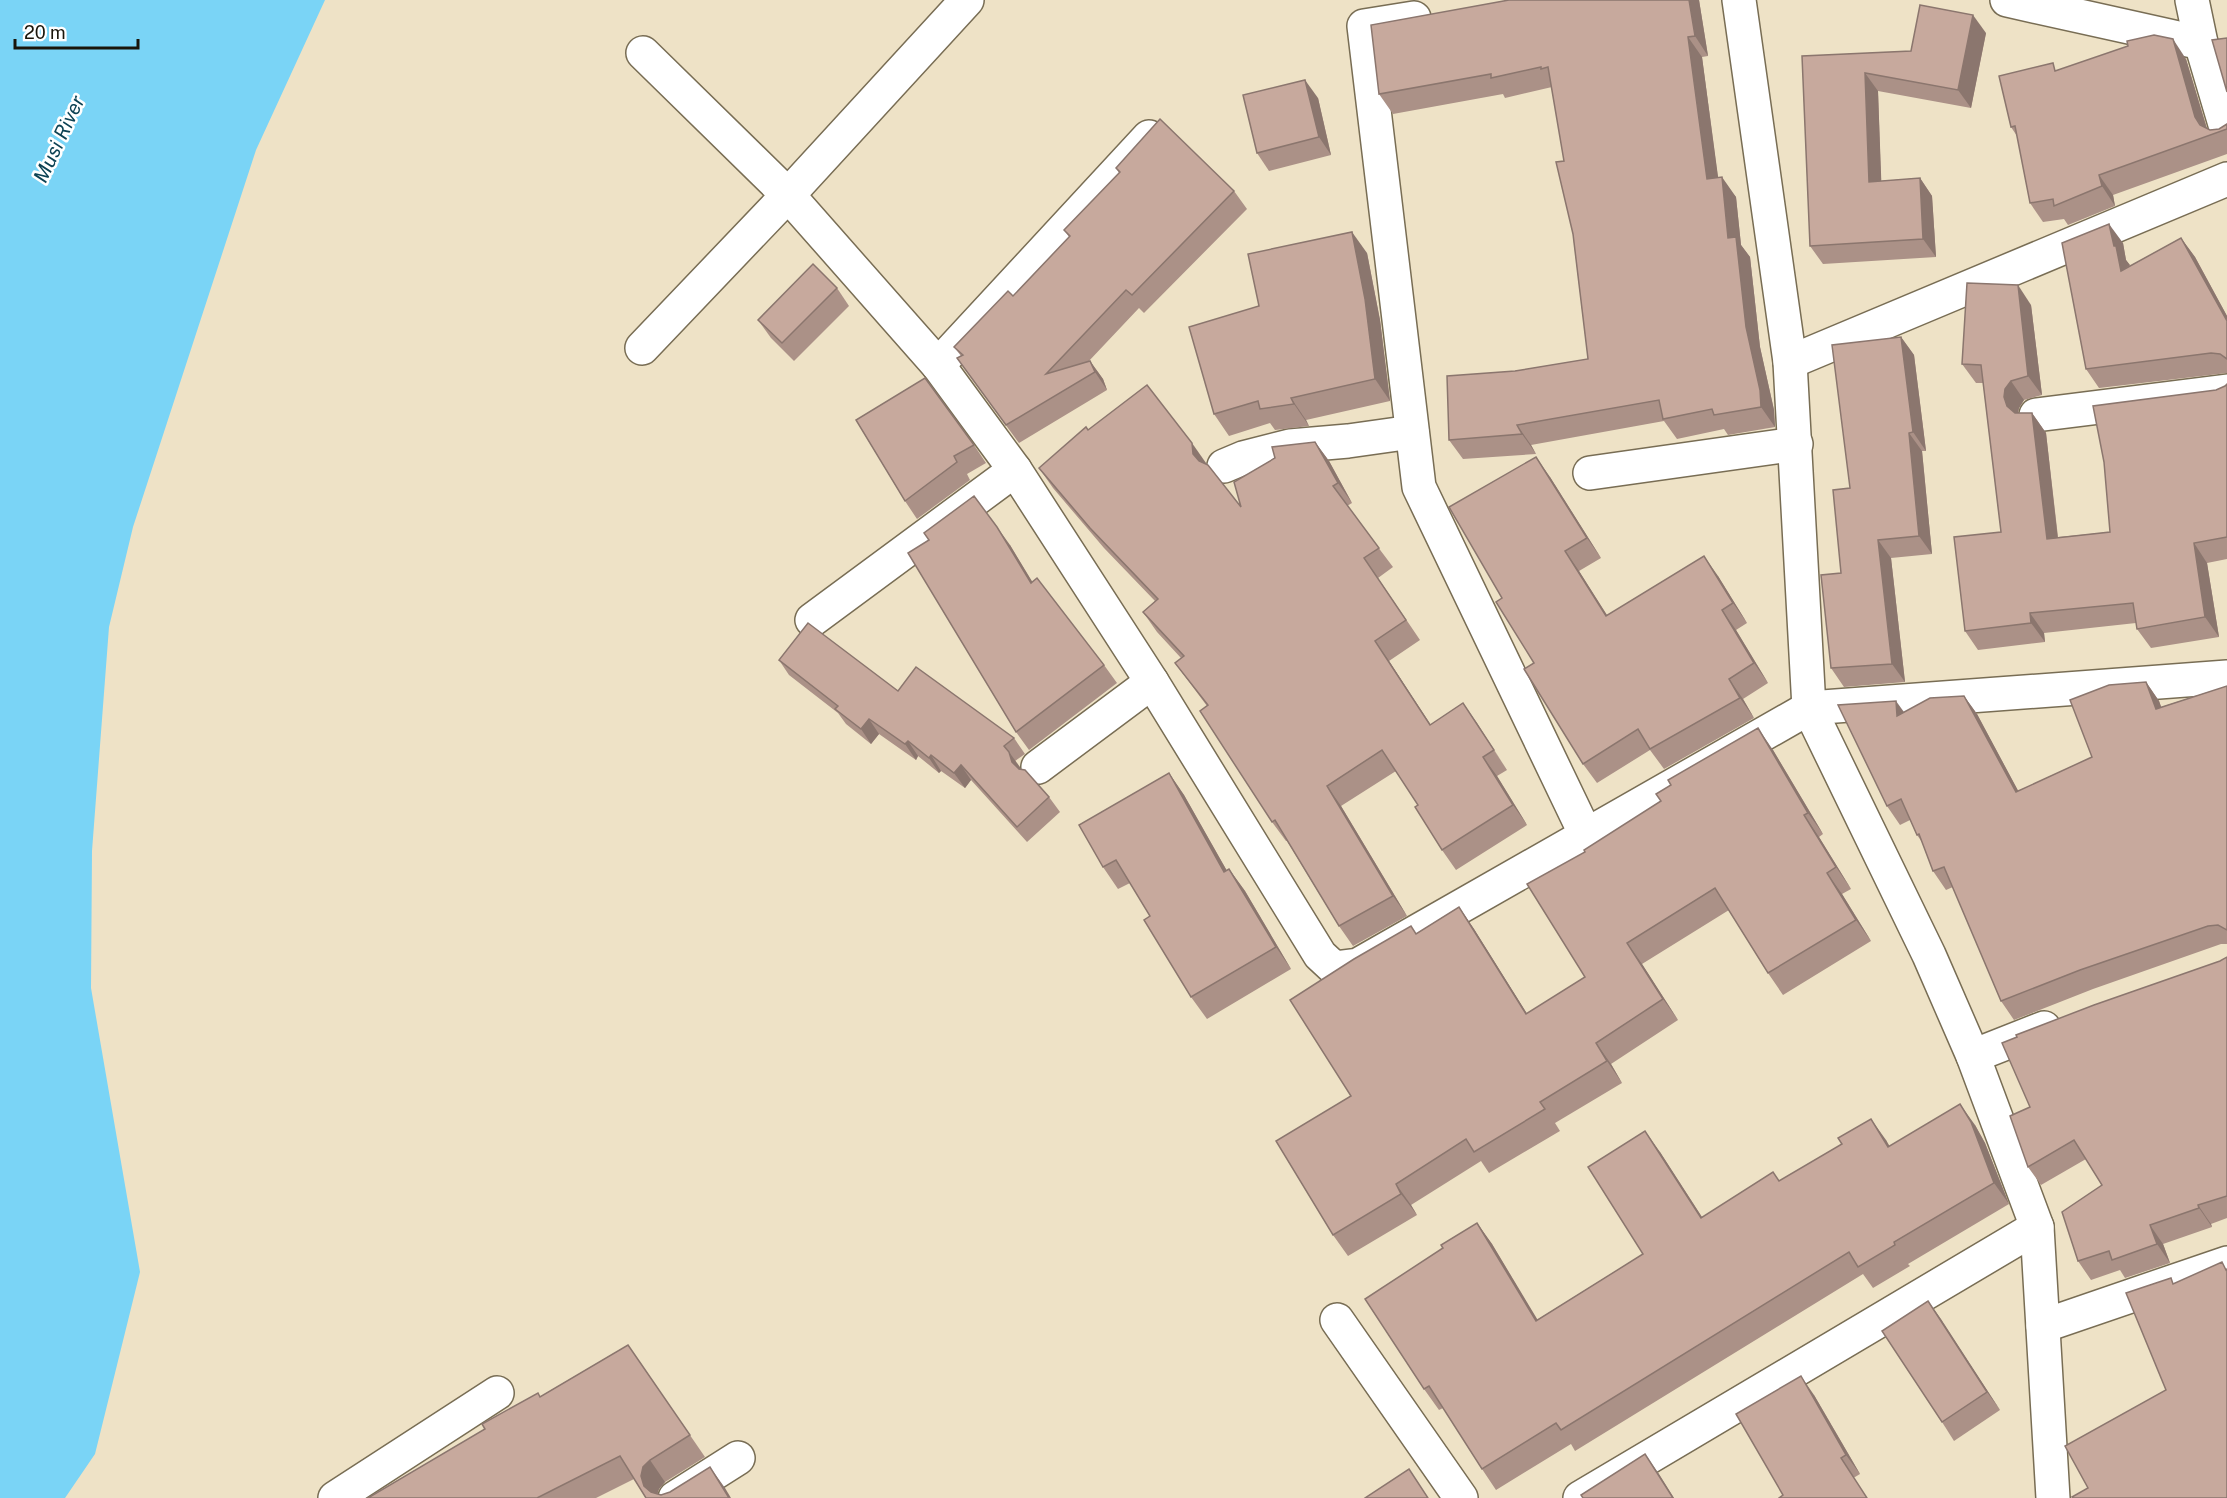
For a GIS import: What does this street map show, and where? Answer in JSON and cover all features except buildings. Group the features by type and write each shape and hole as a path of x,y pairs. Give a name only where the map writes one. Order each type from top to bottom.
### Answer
{"street":[{"path":"642,348 788,195 967,0"},
{"path":"1739,0 1791,362 1809,708 1929,955 1973,1056 2037,1227 2053,1498"},
{"path":"2007,0 2201,43"},
{"path":"2192,0 2201,43 2227,131"},
{"path":"1446,13 1364,26 1419,487 1586,835"},
{"path":"643,53 788,195 938,365 1015,470 1152,682 1320,956 1334,968 1358,964 1809,708 2227,677"},
{"path":"938,365 1149,136"},
{"path":"1791,362 2227,179"},
{"path":"2036,415 2227,391"},
{"path":"1224,466 1243,458 1290,446 1412,432"},
{"path":"1590,473 1796,444"},
{"path":"812,620 1015,470"},
{"path":"1038,767 1152,682"},
{"path":"1973,1056 2069,1018"},
{"path":"1580,1498 2037,1227"},
{"path":"2043,1326 2227,1263"},
{"path":"1337,1320 1461,1498"},
{"path":"335,1498 498,1393"},
{"path":"675,1498 738,1458"}],"water":[{"name":"Musi River","path":"0,0 325,0 256,150 133,527 109,627 92,851 91,988 140,1272 95,1454 65,1498 0,1498"}]}
